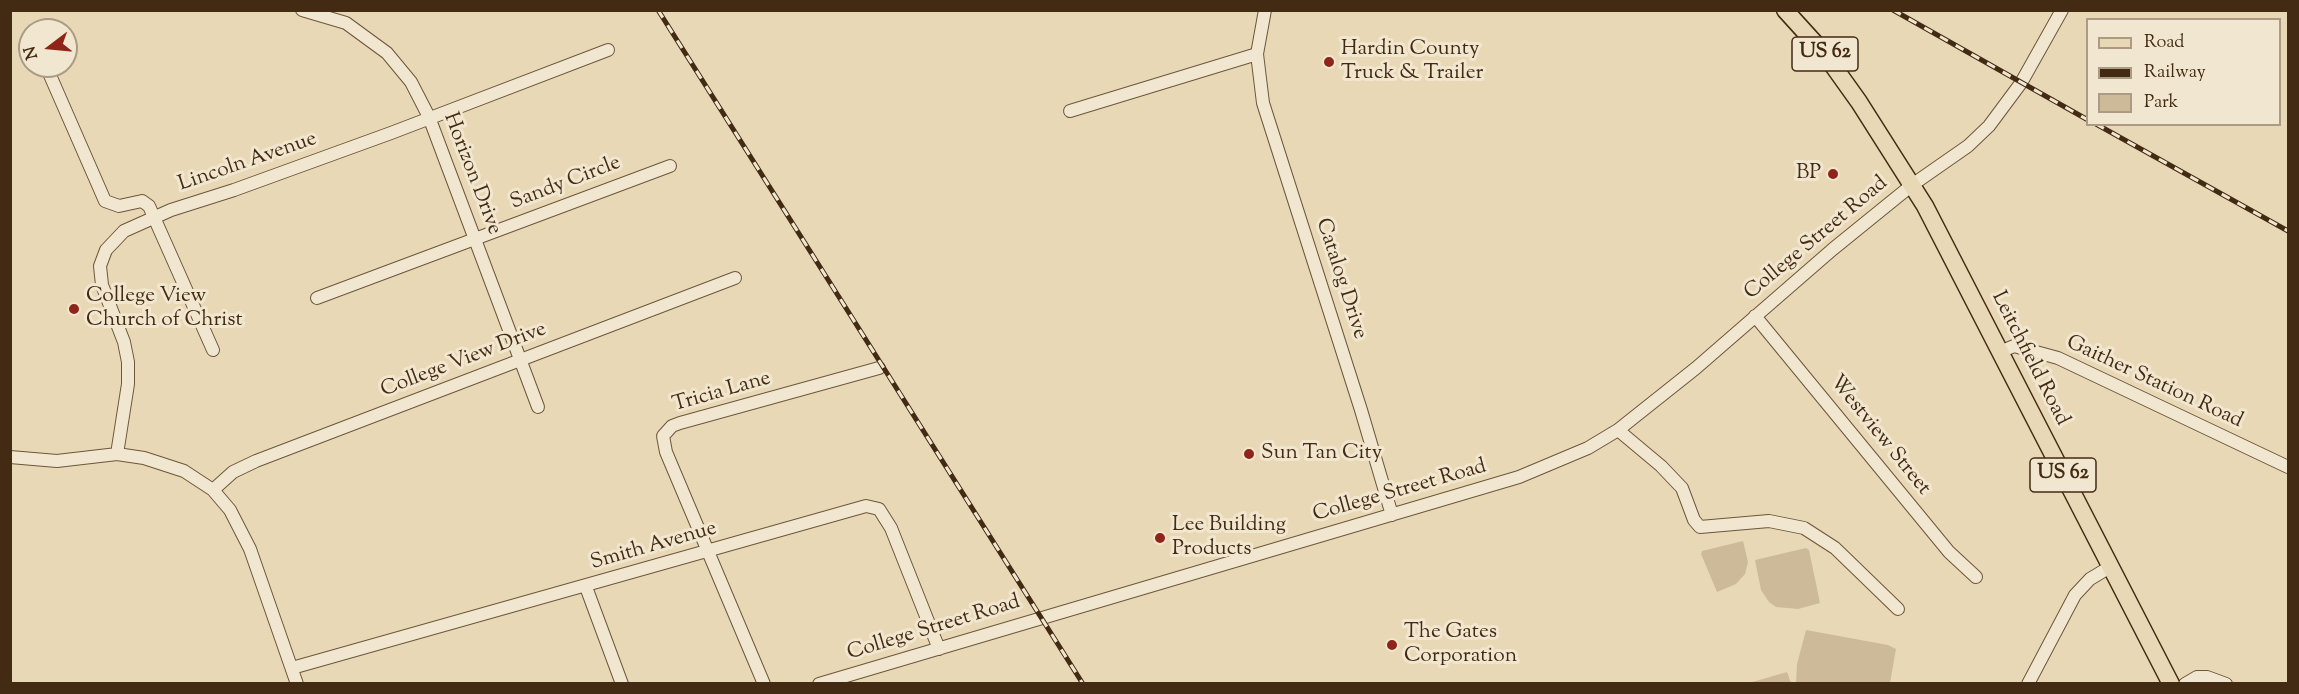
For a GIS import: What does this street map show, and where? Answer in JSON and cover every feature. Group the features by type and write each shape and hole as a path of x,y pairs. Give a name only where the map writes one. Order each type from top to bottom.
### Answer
{"main road":[{"name":"US 62","path":"1785,10 1832,63 1883,136 1912,185"},
{"name":"Leitchfield Road","path":"1912,185 2171,684"}],"street":[{"name":"Horizon Drive","path":"302,10 346,23 387,53 411,82 429,117 537,407"},
{"name":"Catalog Drive","path":"1265,10 1257,54 1263,103 1358,399 1392,515"},
{"name":"College Street Road","path":"819,684 1539,471 1588,448 1618,430 1912,185 1968,146 1989,126 2021,83 2062,10"},
{"name":"Lincoln Avenue","path":"117,454 128,384 128,362 124,342 102,285 100,266 106,250 117,237 130,227 154,216 234,190 608,50"},
{"path":"1070,111 1257,54"},
{"path":"51,78 105,201 119,206 146,202 213,350"},
{"name":"Sandy Circle","path":"317,298 670,166"},
{"name":"College View Drive","path":"213,490 233,472 256,461 735,278"},
{"name":"Westview Street","path":"1755,316 1949,552 1976,577"},
{"name":"Gaither Station Road","path":"2000,352 2014,346 2058,358 2289,467"},
{"name":"Tricia Lane","path":"764,684 666,452 663,436 680,423 879,368"},
{"path":"1618,430 1682,488 1694,520 1700,527 1769,521 1804,528 1835,548 1898,609"},
{"path":"10,457 57,461 117,454 168,464 213,490 230,510 250,549 297,684"},
{"name":"Smith Avenue","path":"292,668 586,587 846,510 874,506 883,514 891,528 939,649"},
{"path":"2028,684 2061,616 2075,594 2090,579 2110,567"},
{"path":"586,587 622,684"},
{"path":"2185,684 2197,677 2207,677 2226,684"}],"green space":[{"path":"1743,541 1748,562 1745,574 1736,584 1717,592 1701,554 1702,551"},
{"path":"1806,548 1809,550 1820,603 1798,609 1776,607 1769,602 1761,590 1755,560"},
{"path":"1806,630 1888,645 1896,649 1890,683 1796,683 1797,664"},
{"path":"1787,672 1791,683 1749,683"}],"railway":[{"path":"658,10 1083,684"},
{"path":"1893,10 2086,119"},
{"path":"2100,126 2288,231"}],"place":[{"name":"Hardin County Truck & Trailer","path":"1329,62"},
{"name":"BP","path":"1833,174"},
{"name":"College View Church of Christ","path":"74,309"},
{"name":"Sun Tan City","path":"1249,454"},
{"name":"Lee Building Products","path":"1160,538"},
{"name":"The Gates Corporation","path":"1392,645"}]}
